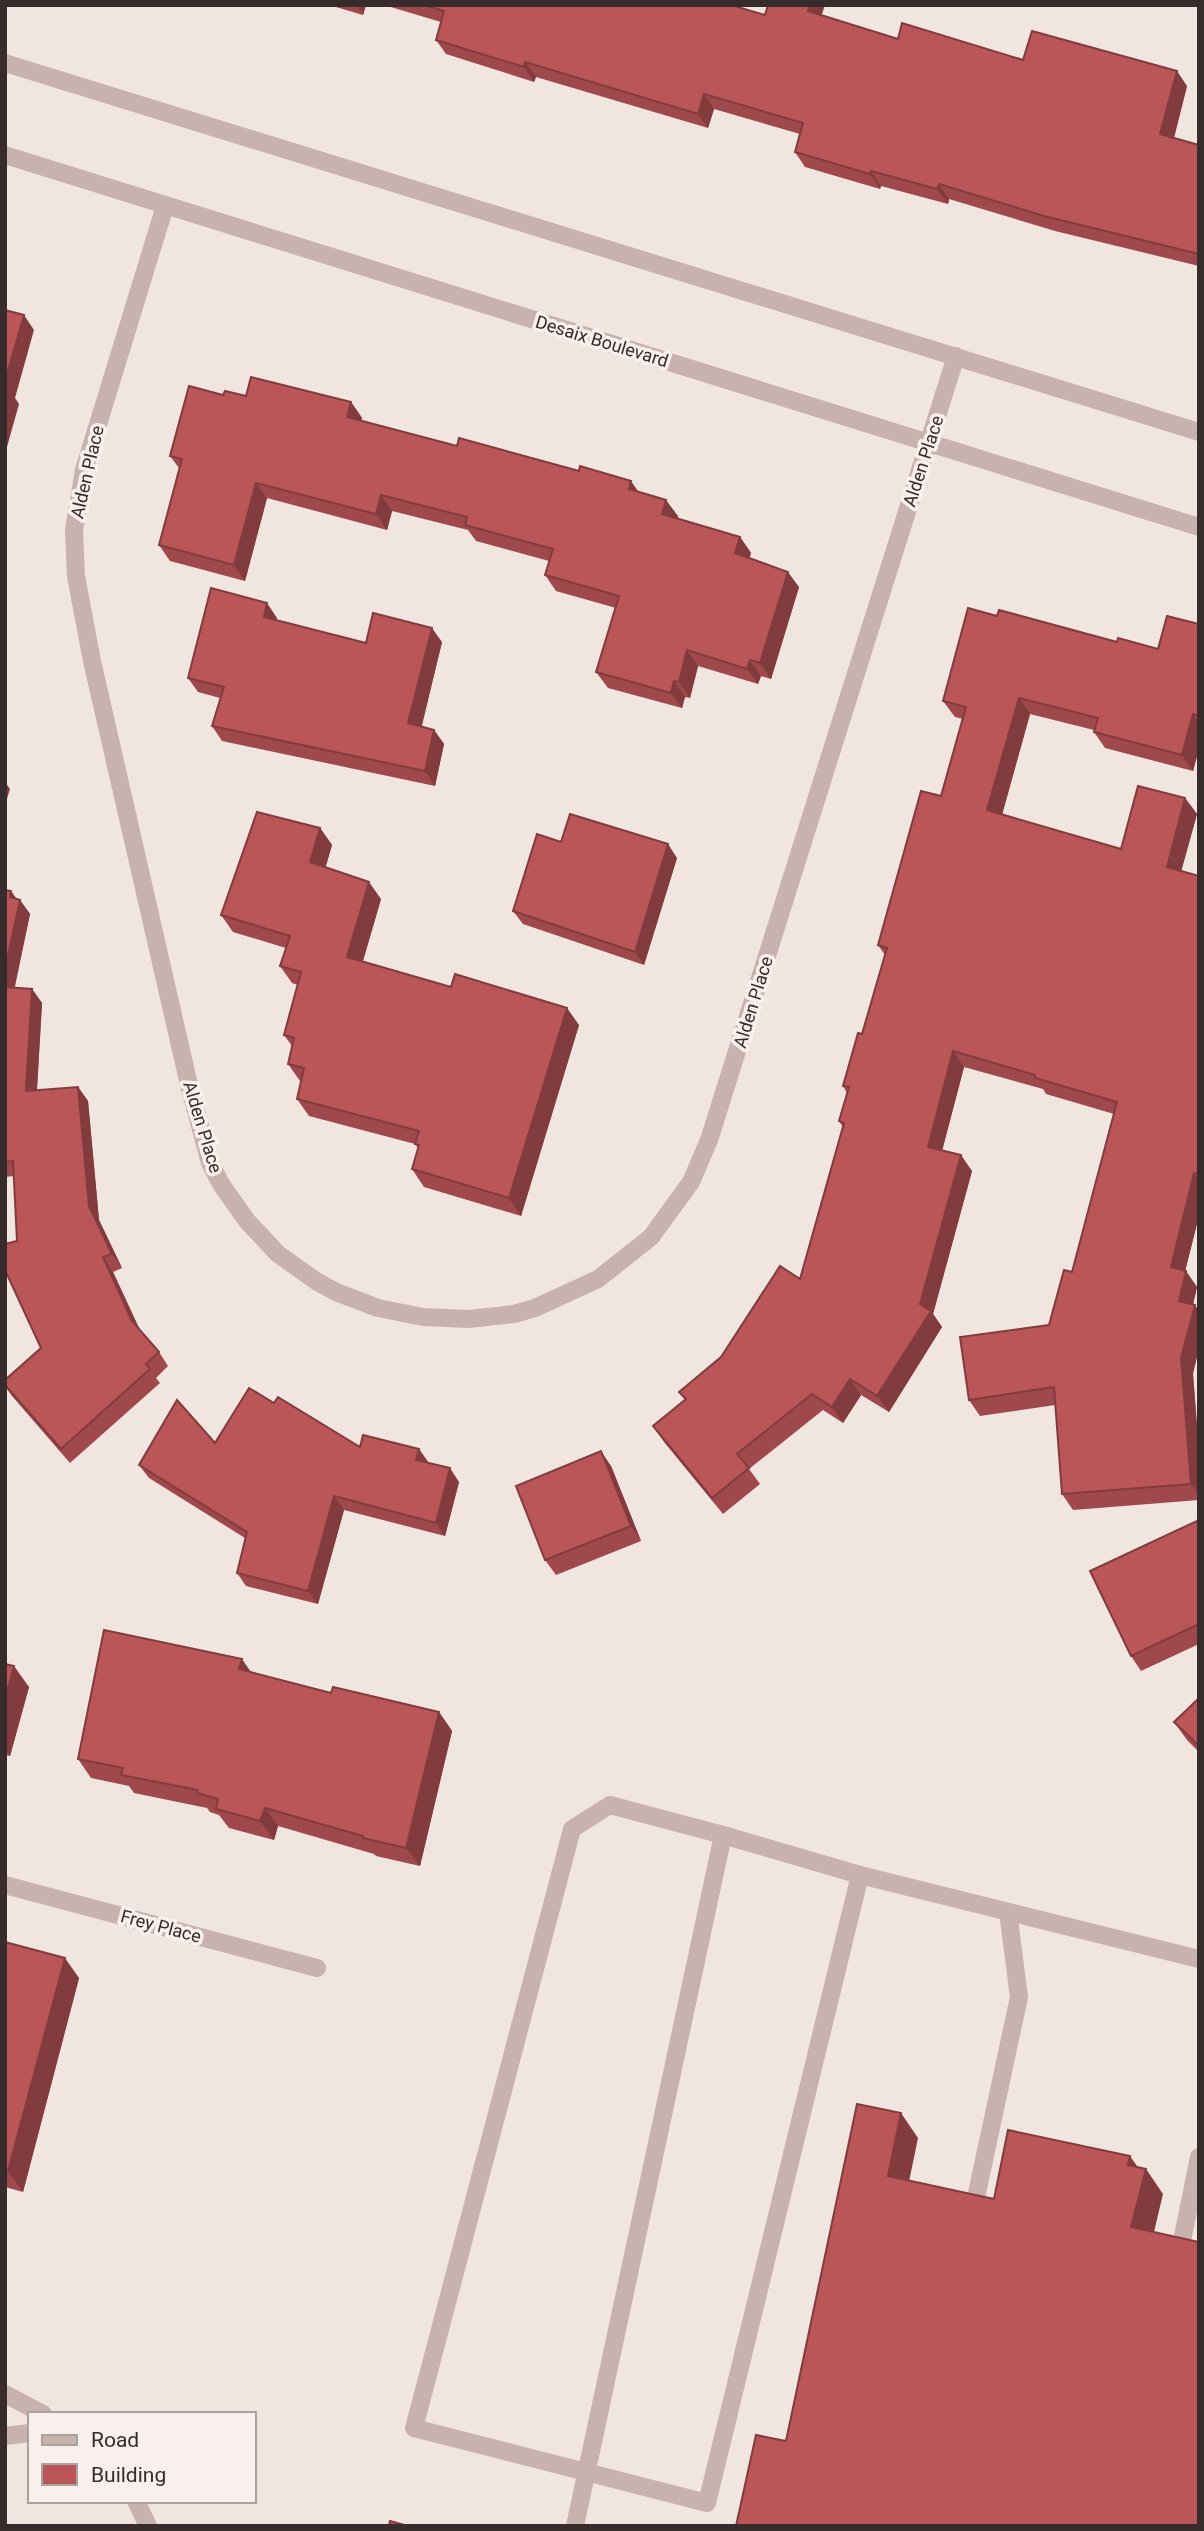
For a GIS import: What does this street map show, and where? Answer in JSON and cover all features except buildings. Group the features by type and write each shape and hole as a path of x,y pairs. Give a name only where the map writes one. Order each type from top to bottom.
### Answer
{"street":[{"path":"5,63 1199,432"},
{"name":"Desaix Boulevard","path":"5,155 1199,527"},
{"name":"Alden Place","path":"165,205 84,470 74,530 76,576 92,661 189,1085 210,1163 247,1221 278,1254 336,1292 378,1308 423,1317 468,1319 514,1314 535,1308 598,1279 650,1237 679,1201 691,1181 709,1140 956,356"},
{"path":"860,1875 706,2503 414,2428 572,1829 610,1805 860,1875 1199,1959"},
{"path":"575,2526 723,1835"},
{"name":"Frey Place","path":"5,1885 317,1968"},
{"path":"977,2193 1019,1997 1008,1912"},
{"path":"1182,2241 1199,2157"},
{"path":"5,2394 39,2412"},
{"path":"5,2436 28,2433"},
{"path":"137,2503 148,2526"}]}
